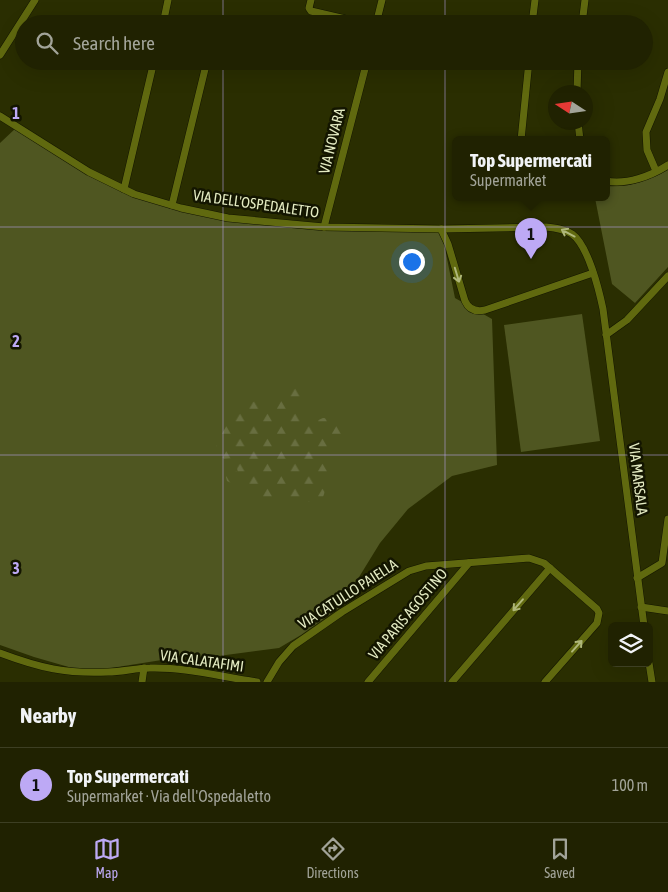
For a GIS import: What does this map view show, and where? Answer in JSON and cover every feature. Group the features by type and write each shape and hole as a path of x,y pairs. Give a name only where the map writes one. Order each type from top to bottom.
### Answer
{"street":[{"path":"26,15 36,0"},
{"path":"165,15 168,0"},
{"path":"311,0 309,8 311,11 328,15"},
{"path":"378,15 382,0"},
{"path":"533,15 535,0"},
{"path":"583,15 585,0"},
{"path":"0,55 15,32"},
{"path":"124,188 152,70"},
{"path":"172,205 205,70"},
{"name":"VIA NOVARA","path":"324,227 365,70"},
{"path":"521,136 527,70"},
{"path":"576,85 577,70"},
{"path":"656,172 647,150 646,132 660,99 668,72"},
{"name":"VIA DELL'OSPEDALETTO","path":"0,116 89,172 134,194 228,218 324,227 441,229 546,227 569,232 582,246 593,273 603,309 606,335"},
{"path":"610,181 623,182 641,178 668,165"},
{"path":"441,229 448,244 465,301 473,310 485,310 593,273"},
{"path":"606,335 627,320 668,276"},
{"name":"VIA MARSALA","path":"606,335 643,622"},
{"path":"638,578 662,563 668,519"},
{"name":"VIA CATULLO PAIELLA","path":"267,682 279,662 293,646 401,575 422,567 531,558 542,562 550,568 597,609 600,616 598,623 544,682"},
{"name":"VIA PARIS AGOSTINO","path":"368,682 468,563"},
{"path":"452,682 550,568"},
{"path":"641,607 668,611"},
{"name":"VIA CALATAFIMI","path":"0,653 48,669 76,672 110,672 144,668 201,673 257,682"},
{"path":"650,667 652,682"},
{"name":"VIA CALATAFIMI","path":"142,682 144,668"}],"green space":[{"path":"17,127 124,189 181,208 283,224 441,229 455,298 492,319 497,465 452,476 408,509 380,543 356,582 346,603 279,648 211,657 187,656 86,672 0,645 0,143"},
{"path":"668,170 668,267 635,303 612,284 596,201 610,201 610,186 623,186 654,177"},
{"path":"582,314 600,441 521,452 504,325"},
{"path":"286,384 302,390 298,417 307,425 323,418 340,420 343,430 335,448 326,447 332,461 322,500 299,503 270,497 260,497 227,481 223,466 238,472 234,458 224,459 216,452 217,443 233,411 259,399 269,405 276,386"}],"place":[{"name":"Top Supermercati","path":"531,259"}]}
